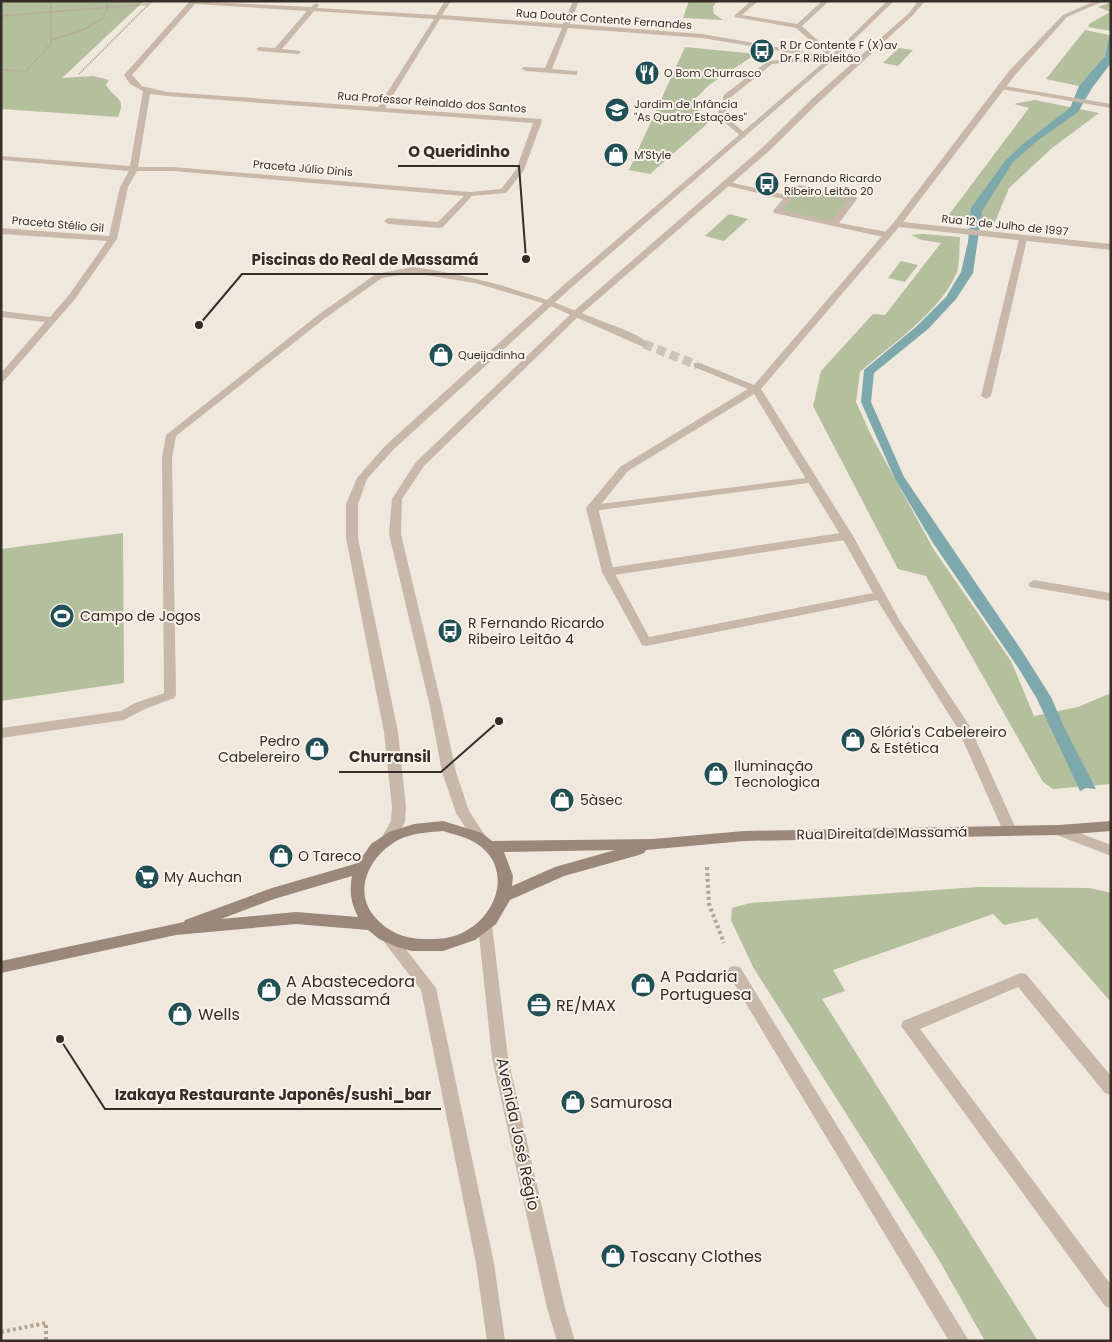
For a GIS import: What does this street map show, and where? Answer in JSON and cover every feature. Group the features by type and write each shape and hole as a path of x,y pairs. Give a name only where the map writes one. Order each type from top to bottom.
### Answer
{"main road":[{"path":"443,826 462,829 479,837 491,847 502,861 506,877 506,895 498,911 485,925 465,939 439,945 413,945 389,938 370,924 359,906 356,887 362,868 372,852 387,840 404,831 423,827 443,826"},
{"name":"Rua Direita de Massamá","path":"491,847 653,844 744,836 1059,830 1111,826"},
{"name":"Rua Direita de Massamá","path":"506,895 560,871 653,844"},
{"path":"176,929 272,894 362,868"},
{"path":"1,967 176,929 296,918 370,924"}],"street":[{"path":"277,50 320,1"},
{"path":"380,110 448,1"},
{"path":"548,71 576,1"},
{"path":"755,1 737,16 798,26 833,56"},
{"path":"798,26 826,1"},
{"path":"387,840 398,822 399,806 391,732 352,538 352,504 362,478 389,448 549,302 833,56 891,1"},
{"path":"479,837 463,813 448,772 436,707 395,534 397,499 420,464 577,314 766,149 816,100 911,14 922,1"},
{"path":"592,508 624,469 756,389 897,224 1001,86 1065,16 1101,1"},
{"path":"1,379 72,297 114,240 124,187 134,169 147,91 131,82 128,75 193,2"},
{"name":"Rua Doutor Contente Fernandes","path":"193,2 702,36 833,56"},
{"path":"259,49 298,52"},
{"path":"742,135 721,116 727,97 770,62 833,56 859,62"},
{"path":"526,69 574,73"},
{"path":"1001,86 1111,106"},
{"name":"Rua Professor Reinaldo dos Santos","path":"147,91 538,121 520,170 503,191 470,194"},
{"name":"Praceta Júlio Dinis","path":"1,158 134,169 173,169 470,194"},
{"path":"726,183 789,198"},
{"path":"833,224 853,199 799,187 777,211 833,224 888,235"},
{"path":"388,221 440,225 470,194"},
{"name":"Rua 12 de Julho de 1997","path":"897,224 1111,247"},
{"name":"Praceta Stélio Gil","path":"1,231 114,240"},
{"path":"986,396 1023,238"},
{"path":"1,733 124,715 140,706 170,695 167,458 171,435 321,316 379,276 413,270 450,275 549,302 644,344"},
{"path":"1,314 51,320"},
{"path":"697,365 756,389 847,536 880,595 964,728 1010,831"},
{"path":"592,508 813,480"},
{"path":"592,508 608,572 646,642 880,595"},
{"path":"608,572 847,536"},
{"path":"1034,584 1111,597"},
{"path":"1059,830 1111,851"},
{"name":"Avenida José Régio","path":"485,925 500,1058 556,1308 566,1341"},
{"path":"389,938 428,988 485,1264 496,1341"},
{"path":"735,972 960,1341"},
{"path":"1111,1088 1105,1072 1021,979 909,1026 1111,1300"}],"path":[{"path":"1,70 26,71 51,44 51,1"},
{"path":"51,40 83,30 102,19 108,7 106,1"},
{"path":"79,74 152,1"},
{"path":"1,16 149,4"},
{"path":"710,904 735,972"},
{"path":"1,1332 46,1323 46,1340"}],"green space":[{"path":"1,1 144,1 62,78 93,76 109,80 106,85 121,102 118,117 1,109"},
{"path":"689,1 717,1 713,7 714,14 723,20 683,18"},
{"path":"1111,2 1111,31 1088,27 1089,24 1110,12 1098,7"},
{"path":"1085,30 1109,35 1107,50 1100,63 1079,86 1046,79"},
{"path":"685,47 756,54 709,85 694,100 699,112 709,116 708,123 650,174 629,170"},
{"path":"899,48 913,50 898,66 883,63"},
{"path":"1035,100 1099,113 1052,148 1009,188 995,222 948,216 1029,108 1014,104"},
{"path":"799,187 853,199 833,224 777,211"},
{"path":"729,214 748,219 724,241 705,236"},
{"path":"911,235 960,237 957,272 939,301 927,314 860,372 856,402 871,435 934,550 1011,661 1034,716 1078,707 1111,693 1111,784 1053,789 1043,782 926,576 898,569 813,406 821,371 873,314 885,315 941,243 922,240"},
{"path":"901,261 918,265 905,282 888,278"},
{"name":"Campo de Jogos","path":"123,533 124,683 1,701 1,549"},
{"path":"978,887 1090,888 1111,893 1111,1002 1037,918 1004,925 993,914 833,970 845,991 822,999 1038,1341 985,1341 939,1260 753,967 731,920 732,908 750,903"}],"water":[{"path":"1111,30 1111,63 1092,88 1078,112 1037,141 1013,162 982,211 973,273 956,299 928,329 874,373 871,402 904,477 1051,697 1064,727 1096,789 1086,788 1080,791 1037,699 1019,669 933,543 895,479 861,402 864,370 917,326 946,297 961,272 968,242 971,208 1005,161 1024,143 1070,108 1079,86 1105,56"}],"tunnel":[{"path":"644,344 697,365"}],"place":[{"name":"R Dr Contente F (X)av Dr F R Ribleitão","path":"762,51"},
{"name":"O Bom Churrasco","path":"647,73"},
{"name":"Jardim de Infância \"As Quatro Estações\"","path":"617,110"},
{"name":"M'Style","path":"616,155"},
{"name":"Fernando Ricardo Ribeiro Leitão 20","path":"767,184"},
{"name":"O Queridinho","path":"526,259"},
{"name":"Piscinas do Real de Massamá","path":"199,325"},
{"name":"Queijadinha","path":"441,355"},
{"name":"Campo de Jogos","path":"62,616"},
{"name":"R Fernando Ricardo Ribeiro Leitão 4","path":"450,631"},
{"name":"Churransil","path":"499,721"},
{"name":"Glória's Cabelereiro & Estética","path":"853,740"},
{"name":"Pedro Cabelereiro","path":"317,749"},
{"name":"Iluminação Tecnologica","path":"716,774"},
{"name":"5àsec","path":"562,800"},
{"name":"O Tareco","path":"281,856"},
{"name":"My Auchan","path":"147,877"},
{"name":"A Padaria Portuguesa","path":"643,985"},
{"name":"A Abastecedora de Massamá","path":"269,990"},
{"name":"RE/MAX","path":"539,1005"},
{"name":"Wells","path":"180,1014"},
{"name":"Izakaya Restaurante Japonês/sushi_bar","path":"60,1039"},
{"name":"Samurosa","path":"573,1102"},
{"name":"Toscany Clothes","path":"613,1256"}]}
